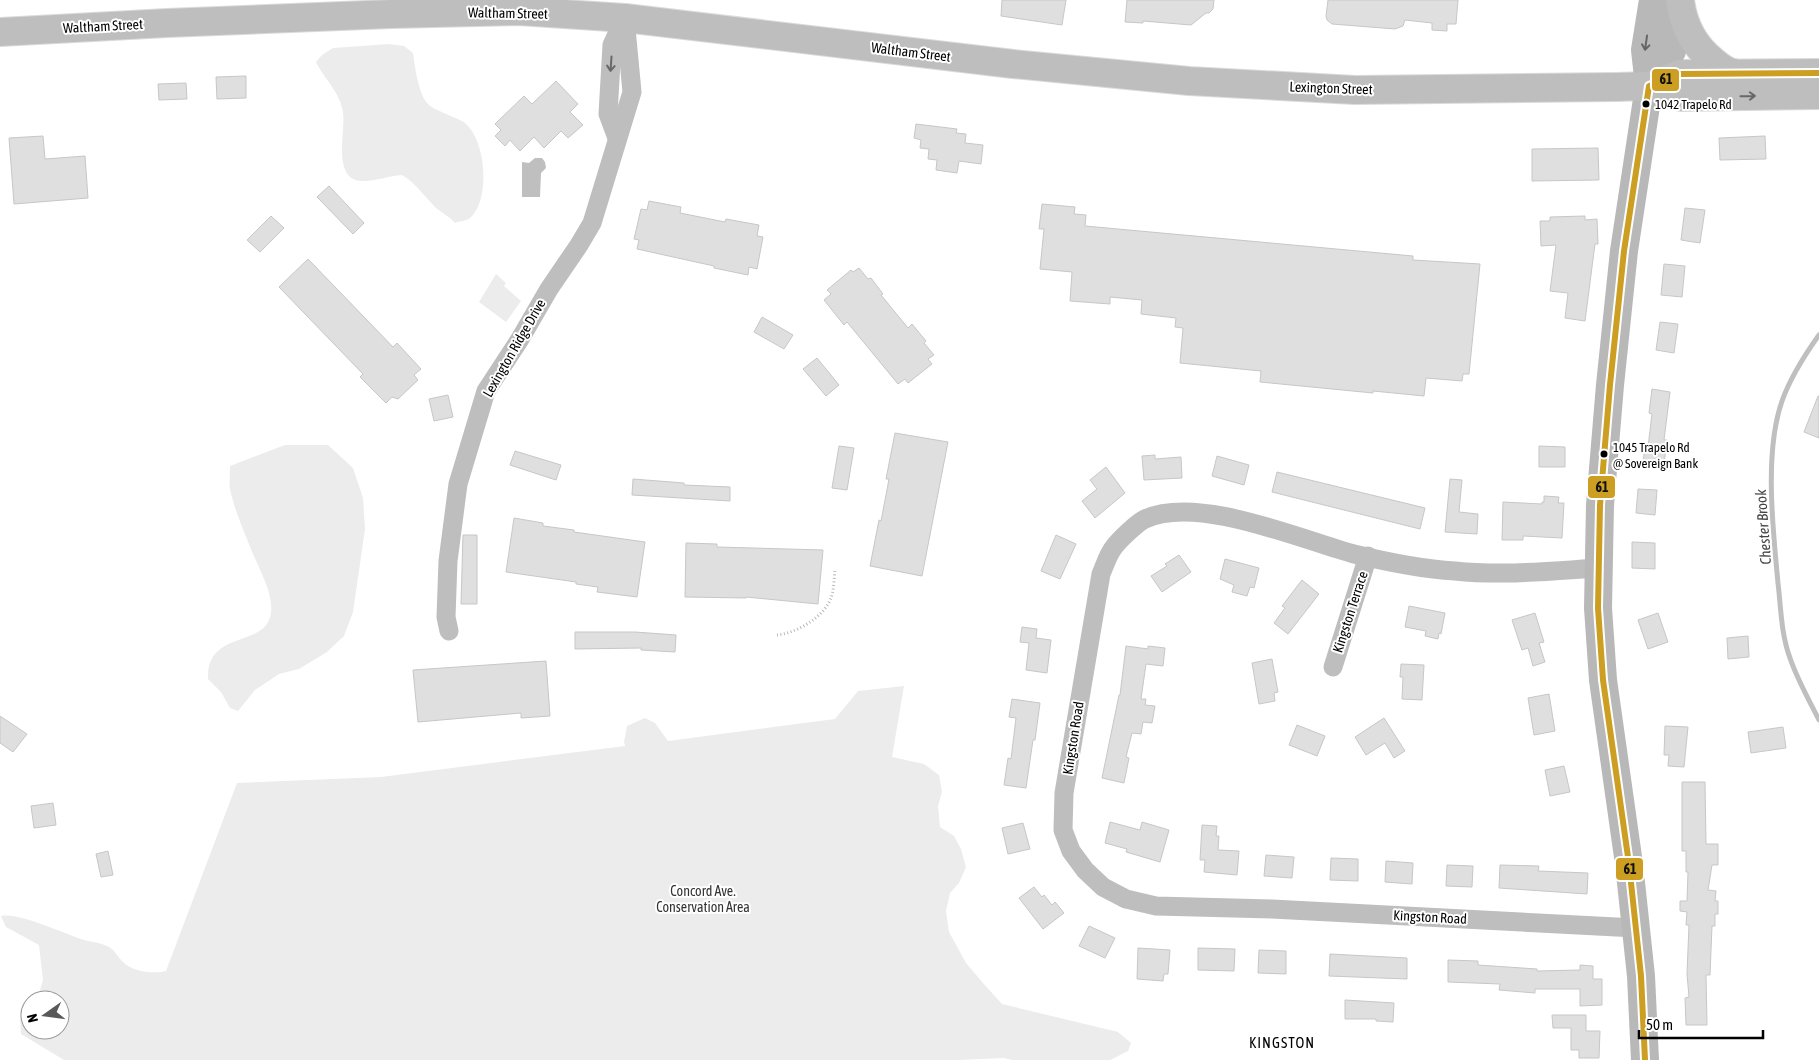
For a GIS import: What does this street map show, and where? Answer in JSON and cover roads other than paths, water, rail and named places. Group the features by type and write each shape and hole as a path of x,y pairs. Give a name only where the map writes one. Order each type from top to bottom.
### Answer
{"main road":[{"path":"1644,1060 1642,994 1636,928 1603,680 1598,608 1600,505 1610,385 1624,251 1649,86 1645,50 1653,0"},
{"path":"1649,86 1672,51 1679,0"},
{"path":"1679,0 1681,13 1690,37 1704,54 1725,71 1733,73"},
{"name":"Waltham Street","path":"0,32 391,14 519,12 624,18 1013,64"},
{"name":"Lexington Street","path":"1013,64 1189,82 1355,90 1649,86 1681,97 1819,95"},
{"name":"Lexington Street","path":"1649,86 1680,74 1819,73"}],"street":[{"name":"Lexington Ridge Drive","path":"449,631 446,617 448,561 458,484 486,391 592,223 617,138 608,114 612,44 624,18"},
{"name":"Kingston Road","path":"1599,568 1507,573 1455,572 1368,556 1238,519 1197,511 1165,514 1144,519 1114,547 1100,574 1064,793 1063,830 1071,851 1085,870 1103,887 1126,899 1156,906 1272,909 1636,928"},
{"name":"Kingston Terrace","path":"1333,667 1368,556"}],"waterway":[{"name":"Chester Brook","path":"1819,335 1789,383 1782,401 1776,421 1773,444 1771,491 1776,562 1785,640 1796,674 1819,720"}],"place":[{"name":"1042 Trapelo Rd","path":"1646,104"},
{"name":"1045 Trapelo Rd @ Sovereign Bank","path":"1604,454"}],"district":[{"name":"KINGSTON","path":"1282,1042"}],"park label":[{"name":"Concord Ave. Conservation Area","path":"703,900"}]}
